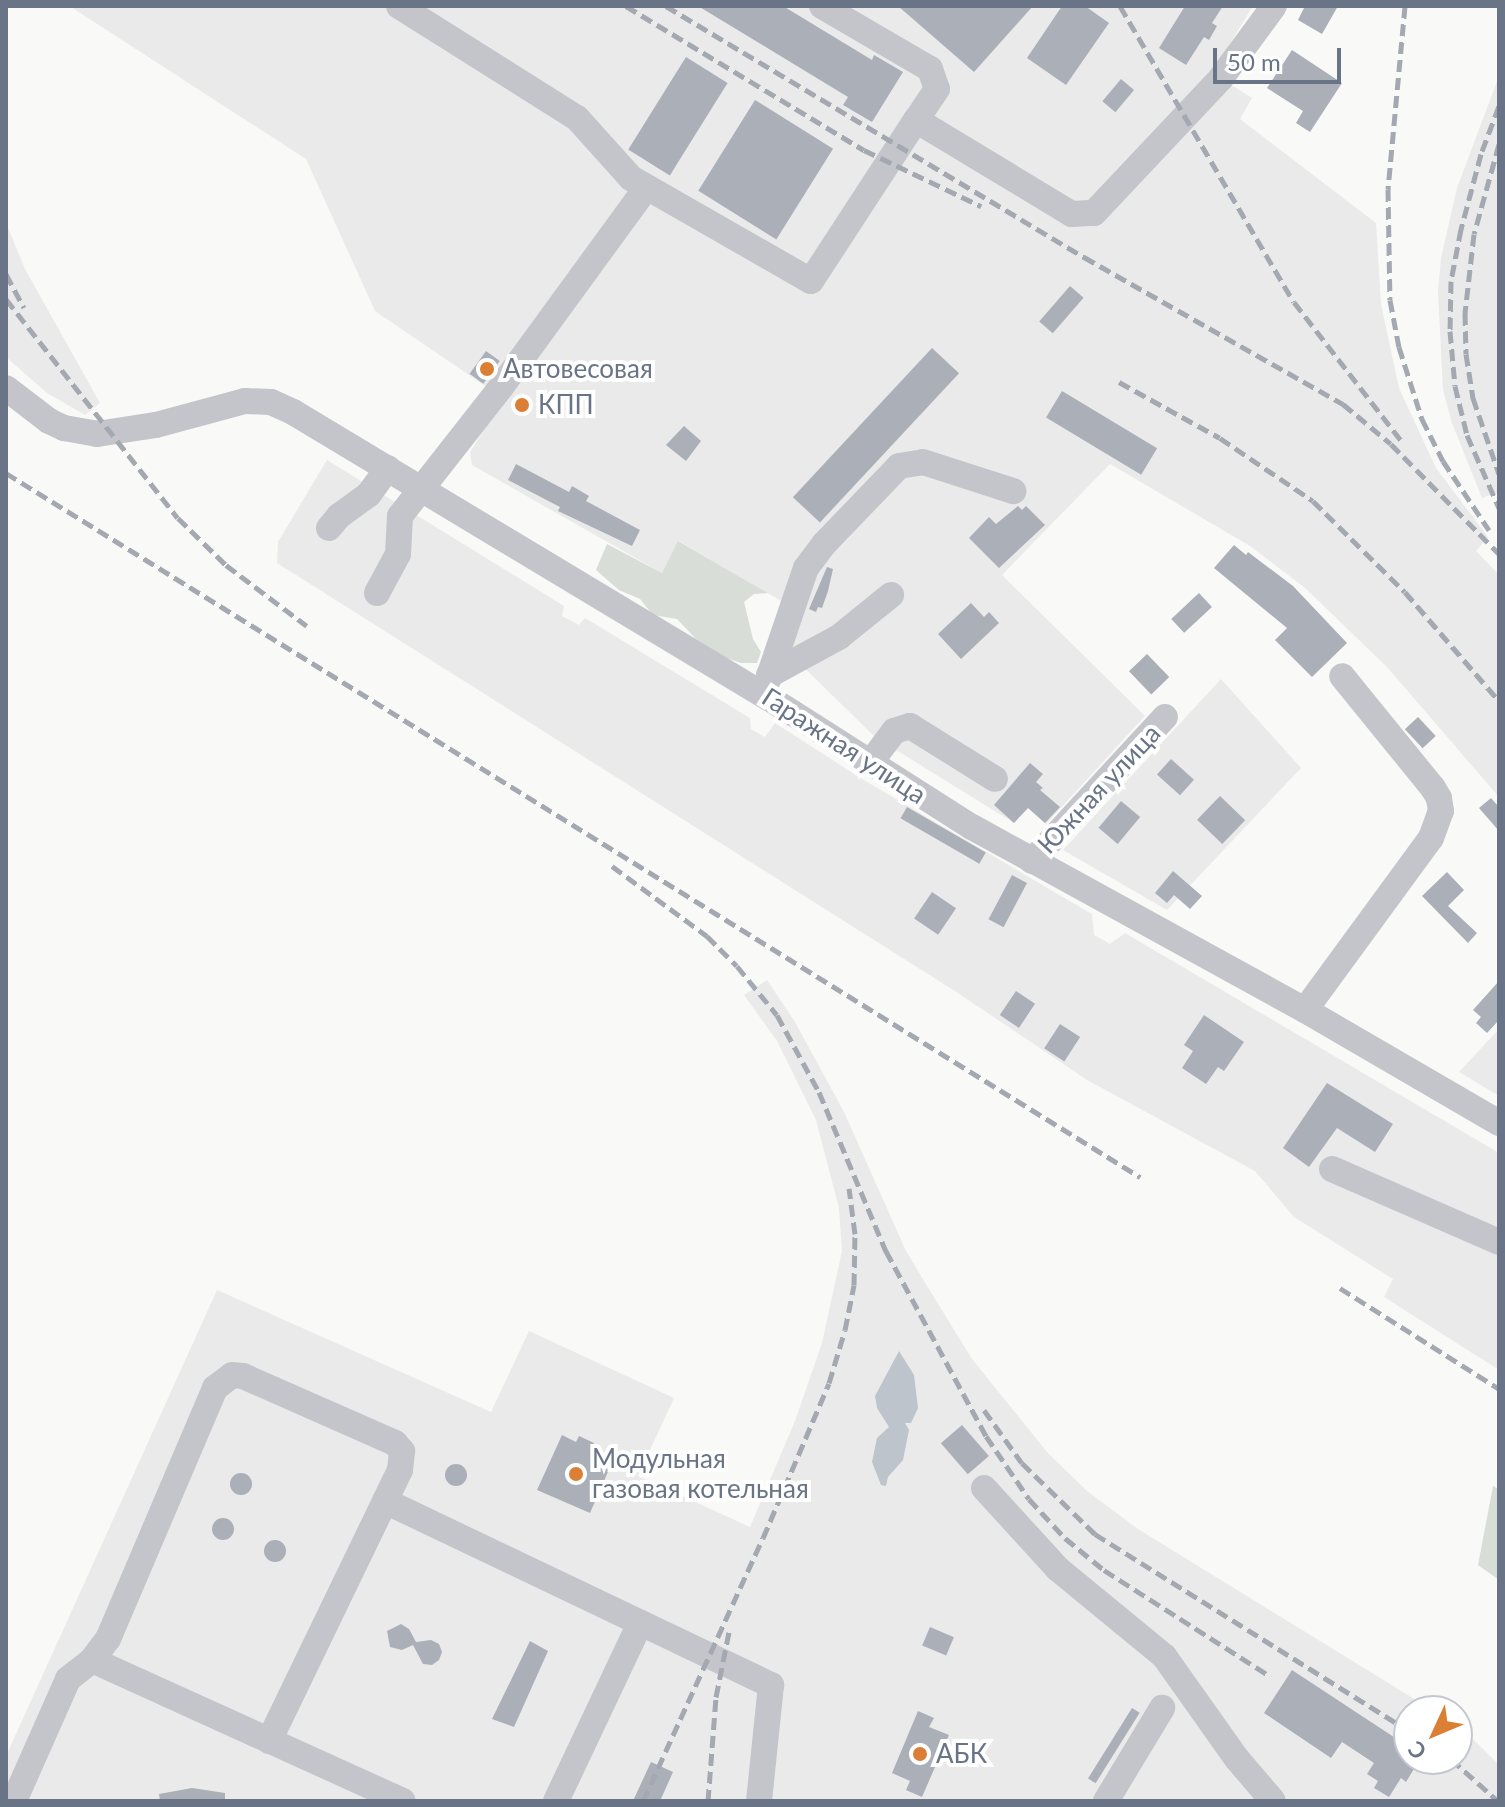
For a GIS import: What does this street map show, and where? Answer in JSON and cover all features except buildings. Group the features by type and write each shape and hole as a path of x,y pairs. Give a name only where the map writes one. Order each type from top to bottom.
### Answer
{"street":[{"path":"399,6 577,118 618,165 646,188 811,281 937,89 930,69 822,6"},
{"path":"916,120 1072,214 1087,216 1101,207 1221,78 1274,6"},
{"path":"377,593 398,554 400,516 501,387 646,188"},
{"path":"482,383 499,361"},
{"name":"Гаражная улица","path":"6,388 32,412 64,428 82,432 129,431 245,401 271,402 766,684 870,763 1032,861 1305,1010 1499,1123"},
{"path":"766,684 800,582 814,555 899,466 923,462 1013,491"},
{"path":"329,528 339,516 369,494 388,468"},
{"path":"766,684 839,637 891,595"},
{"path":"1305,1010 1431,838 1441,811 1433,788 1342,676"},
{"name":"Южная улица","path":"1032,861 1165,717"},
{"path":"870,763 894,731 910,726 995,779"},
{"path":"1332,1169 1499,1242"},
{"path":"14,1801 68,1679 92,1660 108,1639 215,1388 223,1379 243,1376 395,1443 402,1451 402,1460 385,1501 269,1741"},
{"path":"984,1488 1058,1569 1164,1656 1237,1759 1273,1801"},
{"path":"385,1501 771,1685 759,1801"},
{"path":"556,1801 640,1623"},
{"path":"92,1660 403,1801"},
{"path":"1106,1801 1162,1708"}],"shaded area":[{"path":"1253,6 1212,73 1252,98 1240,119 1376,223 1381,304 1399,388 1436,468 1488,537 1476,551 1499,575 1499,797 1387,667 1304,587 1250,546 1110,464 1002,575 1145,716 1046,824 1028,808 1014,823 875,737 786,650 781,601 679,541 662,573 472,465 470,452 507,393 488,388 375,311 306,159 71,7"},
{"path":"1499,76 1499,492 1482,498 1452,423 1443,390 1438,292 1441,258 1457,188"},
{"path":"6,223 25,269 100,403 85,415 47,393 6,357"},
{"path":"327,460 564,606 562,616 579,625 585,618 750,718 751,729 765,737 775,723 862,779 1092,914 1094,935 1110,944 1125,933 1499,1153 1499,1370 1384,1297 1393,1279 1294,1217 1255,1171 1087,1080 958,993 277,563 278,542"},
{"path":"678,541 768,593 754,594 744,602 753,639 761,652 757,663 741,663 724,657 696,639 677,619 653,615 640,599 619,590 596,570 607,544 662,573"},
{"path":"1221,679 1301,768 1167,910 1063,850"},
{"path":"767,980 795,1022 844,1112 906,1251 972,1359 1047,1452 1087,1491 1138,1529 1408,1695 1393,1695 1393,1775 1473,1775 1473,1739 1499,1765 1499,1801 6,1801 6,1756 217,1290 491,1412 529,1331 674,1398 638,1476 750,1527 795,1421 822,1343 842,1251 839,1208 816,1120 777,1041 744,995"},
{"path":"1499,1029 1499,1096 1459,1072"},
{"path":"899,1351 914,1375 918,1408 911,1423 905,1423 909,1430 903,1460 888,1477 886,1486 881,1485 872,1462 877,1438 889,1427 877,1408 875,1396"},
{"path":"1493,1486 1499,1489 1499,1580 1478,1565"}],"railway":[{"path":"626,6 864,150 981,206"},
{"path":"666,6 1084,257 1343,404 1391,444 1499,554"},
{"path":"1120,6 1294,302 1403,443"},
{"path":"1405,6 1388,189 1390,300 1399,347 1422,419 1443,461 1489,530"},
{"path":"1499,106 1481,154 1461,229 1451,281 1450,331 1455,386 1467,435 1499,508"},
{"path":"1499,144 1474,234 1465,313 1466,354 1473,398 1499,474"},
{"path":"6,274 24,308"},
{"path":"6,299 178,518 226,565 307,626"},
{"path":"1119,382 1220,438 1313,501 1405,592 1499,701"},
{"path":"6,473 1140,1177"},
{"path":"612,866 707,936 737,966 777,1015 819,1092 886,1251 986,1436 1029,1499 1065,1538 1104,1570 1271,1677"},
{"path":"643,1801 763,1538 829,1383 845,1330 854,1285 855,1234 849,1188"},
{"path":"1340,1288 1499,1389"},
{"path":"984,1410 1022,1463 1095,1534 1393,1721"},
{"path":"708,1801 716,1697 729,1632"},
{"path":"1469,1775 1498,1801"}],"place":[{"name":"Автовесовая","path":"487,369"},
{"name":"КПП","path":"522,405"},
{"name":"Модульная газовая котельная","path":"576,1474"},
{"name":"АБК","path":"920,1754"}]}
